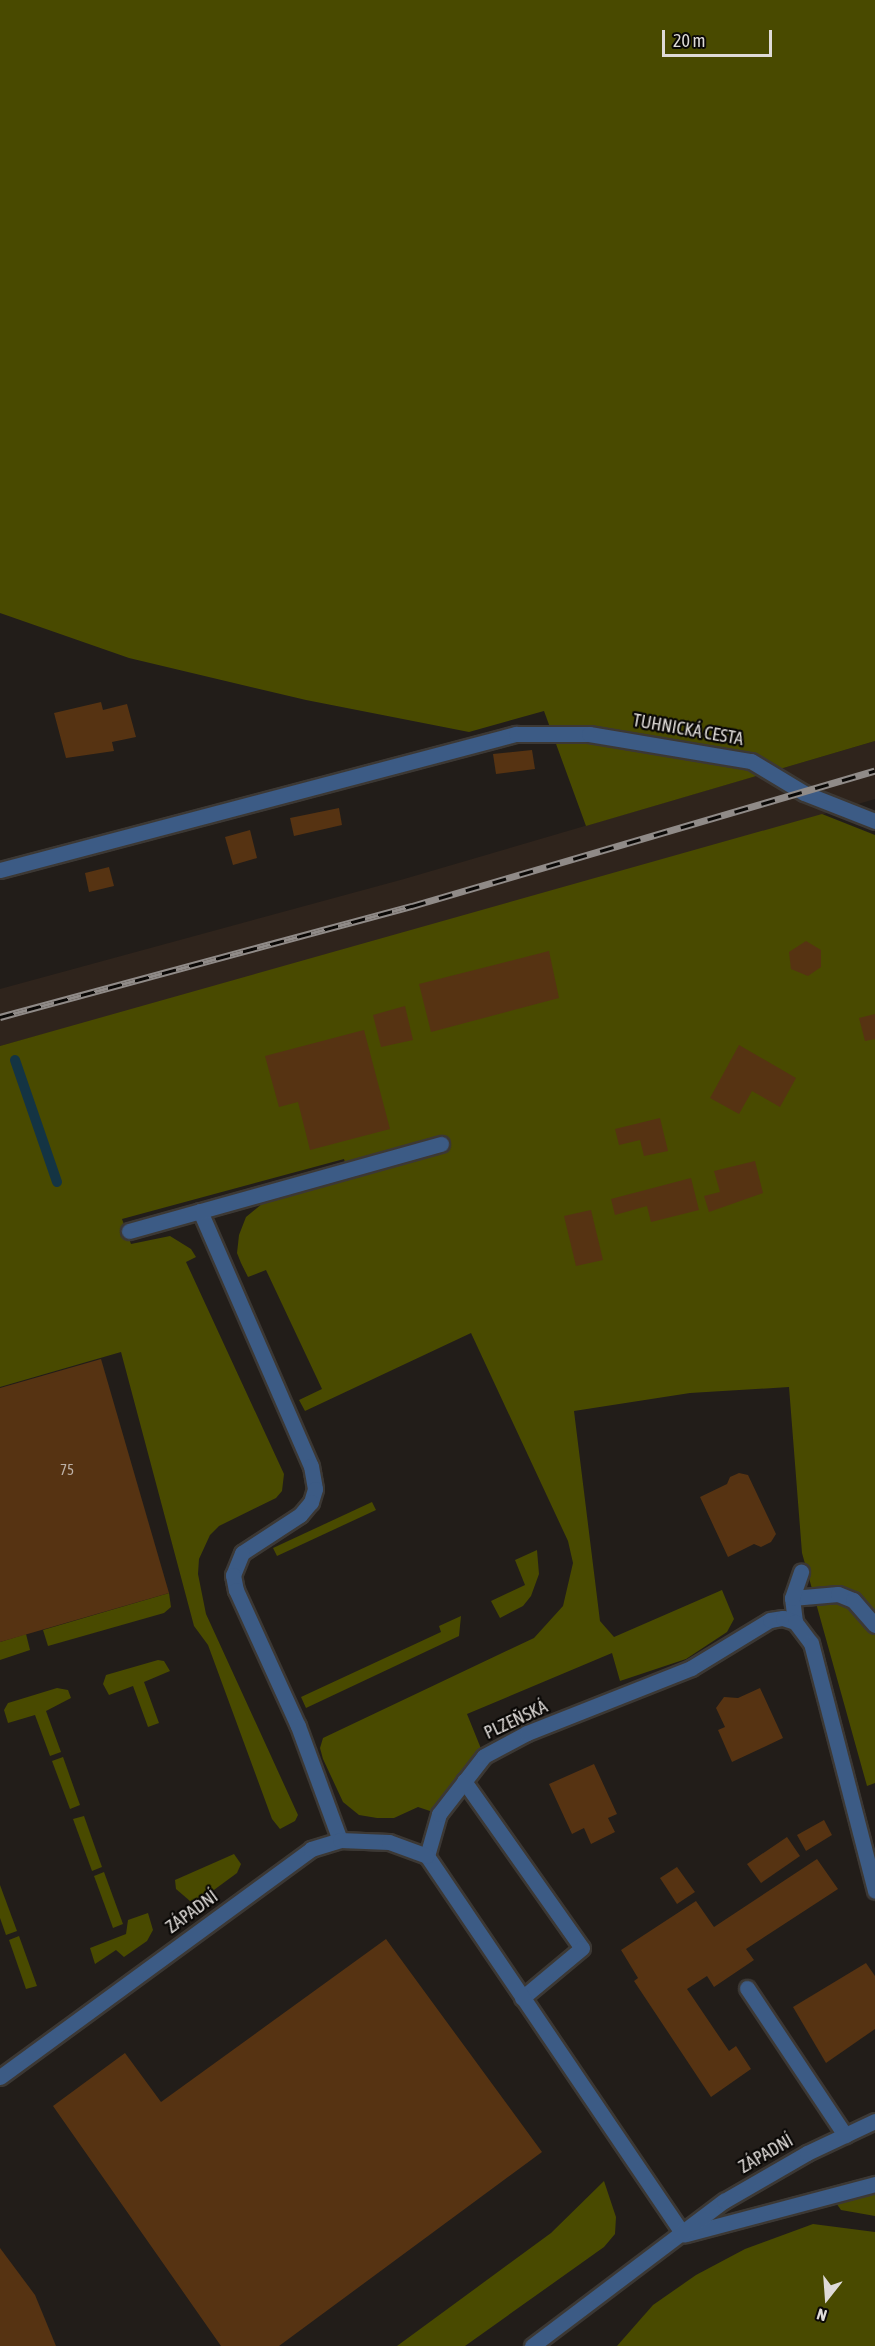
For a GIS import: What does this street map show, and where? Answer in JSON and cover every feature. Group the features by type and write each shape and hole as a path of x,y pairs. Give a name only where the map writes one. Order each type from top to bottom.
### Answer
{"street":[{"name":"TUHNICKÁ CESTA","path":"0,870 516,734 590,734 751,761 804,793 875,821"},
{"path":"129,1231 441,1144"},
{"path":"200,1211 310,1466 315,1490 311,1502 300,1515 242,1553 233,1575 237,1590 298,1726 340,1840"},
{"path":"801,1572 792,1598 795,1622 811,1643 875,1891"},
{"path":"792,1598 838,1594 853,1600 875,1625"},
{"name":"PLZEŇSKÁ","path":"427,1856 439,1814 484,1756 527,1733 630,1695 691,1668 770,1620 795,1622"},
{"path":"464,1781 582,1948 522,1998"},
{"name":"ZÁPADNÍ","path":"0,2077 310,1849 340,1840 389,1842 427,1856"},
{"path":"427,1856 683,2235"},
{"path":"747,1988 845,2135"},
{"name":"ZÁPADNÍ","path":"532,2346 683,2235 724,2201 875,2121"},
{"name":"ZÁPADNÍ","path":"683,2235 875,2184"}],"shaded area":[{"path":"0,0 875,0 875,741 586,826 544,711 469,732 306,700 129,658 0,613"},
{"path":"875,741 875,799 419,933 0,1046 0,989 404,879"},
{"path":"822,814 875,835 875,1783 867,1786 802,1553 789,1387 690,1393 574,1411 600,1621 614,1637 722,1590 734,1619 727,1632 686,1659 620,1681 612,1653 467,1714 484,1756 439,1814 418,1807 394,1818 377,1818 359,1815 343,1802 323,1759 320,1748 323,1738 534,1638 563,1606 573,1563 568,1541 471,1333 305,1411 299,1400 322,1389 266,1270 248,1277 237,1253 239,1235 246,1217 269,1198 349,1178 344,1159 122,1219 131,1244 170,1236 191,1249 196,1257 186,1262 284,1474 282,1491 276,1498 219,1526 210,1535 199,1559 198,1574 206,1614 298,1815 295,1821 280,1829 272,1819 208,1645 194,1626 121,1352 0,1387 0,1046"},
{"path":"372,1502 376,1510 277,1556 273,1548"},
{"path":"537,1550 539,1574 531,1596 523,1606 500,1618 491,1601 525,1585 515,1560"},
{"path":"169,1593 171,1607 164,1613 48,1646 43,1630"},
{"path":"461,1616 459,1636 306,1708 301,1697 441,1632 439,1626"},
{"path":"26,1634 30,1650 0,1660 0,1642"},
{"path":"158,1660 164,1661 170,1671 144,1682 159,1723 148,1727 133,1686 109,1695 103,1684 106,1675"},
{"path":"57,1688 68,1690 71,1698 46,1711 61,1752 50,1756 35,1715 8,1723 4,1710 8,1703"},
{"path":"63,1757 80,1805 70,1809 52,1761"},
{"path":"84,1816 102,1867 92,1871 73,1819"},
{"path":"234,1854 241,1864 237,1873 203,1898 190,1901 176,1889 175,1880"},
{"path":"104,1872 123,1924 113,1928 94,1876"},
{"path":"0,1885 17,1931 6,1935 0,1918"},
{"path":"148,1913 153,1930 147,1941 124,1957 116,1950 95,1964 90,1948 126,1934 128,1920"},
{"path":"19,1936 37,1986 26,1989 9,1940"},
{"path":"604,2181 616,2217 615,2234 604,2247 465,2346 397,2346 551,2233"},
{"path":"875,2193 875,2216 841,2210 834,2200"},
{"path":"813,2224 875,2232 875,2346 617,2346 653,2305 696,2275 745,2249"}],"building":[{"path":"101,702 103,710 127,704 136,737 112,742 114,751 66,758 54,713"},
{"path":"532,750 535,769 496,774 493,754"},
{"path":"339,808 342,825 294,836 290,818"},
{"path":"250,830 257,858 233,865 225,837"},
{"path":"109,867 114,886 89,892 85,873"},
{"path":"806,941 821,950 821,967 808,976 791,969 789,952"},
{"path":"549,951 559,998 431,1032 419,984"},
{"path":"405,1006 413,1040 381,1047 373,1015"},
{"path":"875,1014 875,1039 865,1041 859,1018"},
{"path":"364,1030 390,1129 310,1150 298,1102 279,1107 265,1056"},
{"path":"739,1045 796,1078 780,1107 752,1091 739,1114 710,1098"},
{"path":"660,1118 668,1151 644,1156 640,1140 619,1145 615,1129"},
{"path":"755,1161 763,1193 709,1212 704,1196 720,1192 714,1171"},
{"path":"691,1178 699,1210 651,1222 647,1206 615,1215 611,1199"},
{"path":"591,1210 603,1260 576,1266 564,1216"},
{"path":"101,1359 169,1593 0,1642 0,1388"},
{"path":"739,1473 748,1475 776,1534 771,1542 761,1547 754,1544 728,1557 700,1497 727,1484 730,1477"},
{"path":"760,1688 783,1738 732,1762 718,1730 725,1727 716,1708 724,1697 738,1698"},
{"path":"594,1764 617,1814 608,1818 615,1832 591,1844 584,1828 572,1834 549,1784"},
{"path":"824,1820 832,1835 806,1851 797,1835"},
{"path":"787,1837 800,1856 761,1883 747,1864"},
{"path":"817,1859 838,1889 746,1949 754,1960 714,1987 707,1976 687,1989 729,2051 736,2046 751,2069 711,2097 634,1981 638,1978 621,1950 696,1901 714,1927"},
{"path":"677,1867 695,1892 677,1904 660,1878"},
{"path":"386,1939 542,2152 279,2346 221,2346 53,2106 125,2053 161,2102"},
{"path":"866,1963 875,1976 875,2029 826,2063 793,2007"},
{"path":"0,2248 35,2295 56,2346 0,2346"}],"waterway":[{"path":"15,1060 57,1182"}],"railway":[{"path":"0,1017 412,906 875,771"}]}
